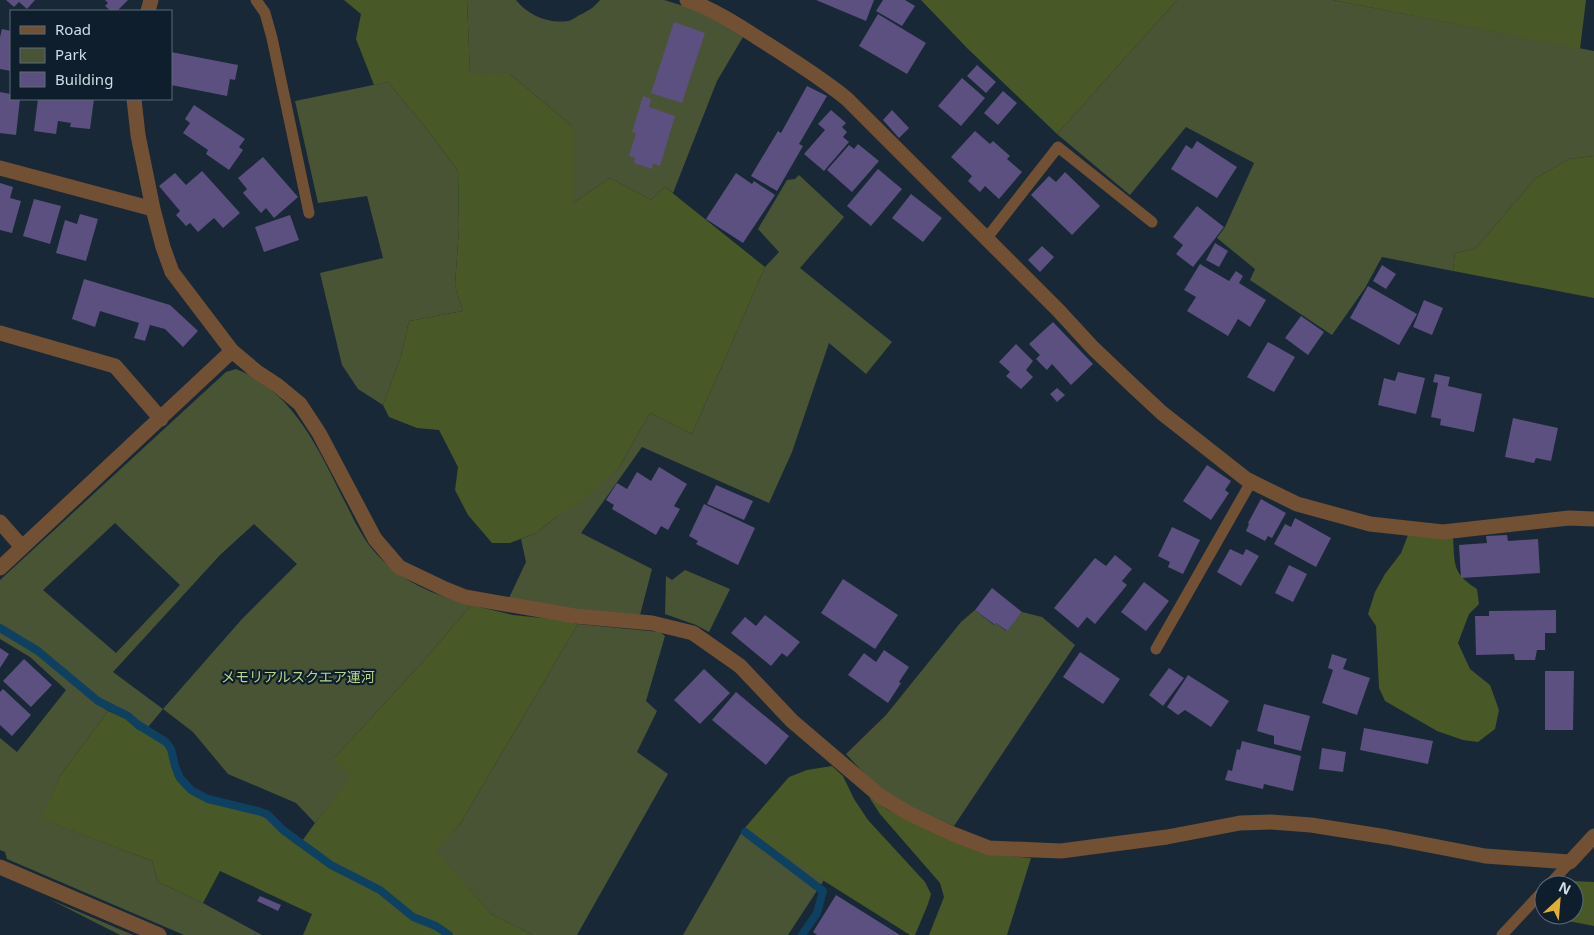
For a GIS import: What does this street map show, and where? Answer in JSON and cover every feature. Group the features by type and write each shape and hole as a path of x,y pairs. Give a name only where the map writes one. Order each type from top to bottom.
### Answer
{"street":[{"path":"687,0 698,4 743,29 826,82 847,100 1058,310 1093,348 1162,414 1246,479 1297,504 1370,524 1443,532 1570,518 1594,519"},
{"path":"134,100 138,135 153,209 172,272 232,351 300,404 319,433 375,539 399,567 445,589 465,596 575,616 652,623 693,633 740,666 792,721 880,796 908,813 989,848 1062,851 1167,837 1240,823 1272,822 1311,825 1387,837 1485,856 1570,862 1594,836"},
{"path":"0,168 153,209"},
{"path":"0,333 115,366 161,419"},
{"path":"0,568 232,351"},
{"path":"0,522 22,547"},
{"path":"0,867 159,935"}],"lane":[{"path":"256,0 265,13 272,38 309,213"},
{"path":"986,239 1058,147 1152,222"},
{"path":"1156,649 1252,482"},
{"path":"1558,875 1570,862"},
{"path":"1502,935 1534,901"}],"green space":[{"path":"344,0 467,0 470,73 510,74 573,127 573,203 610,178 651,200 665,187 765,267 692,434 650,413 618,469 577,504 536,533 510,543 492,543 468,515 455,490 458,467 439,430 417,428 389,417 383,405 401,356 409,321 463,311 455,286 459,227 458,171 388,82 374,85 356,39 361,14"},
{"path":"467,0 516,0 532,14 546,20 561,22 573,19 592,8 600,0 664,0 687,7 720,22 743,37 717,81 673,193 665,187 651,200 610,178 573,203 573,127 510,74 470,74"},
{"path":"921,0 1177,0 1057,134 967,48"},
{"path":"1177,0 1333,0 1594,51 1594,156 1569,159 1536,178 1475,249 1455,253 1453,271 1382,257 1365,288 1332,335 1250,280 1255,269 1217,238 1225,227 1254,163 1186,127 1130,195 1057,134"},
{"path":"1333,0 1586,0 1580,49"},
{"path":"388,82 458,171 459,227 455,286 463,311 409,321 401,356 383,405 358,389 342,365 320,273 383,258 367,196 318,203 295,101"},
{"path":"1594,156 1594,298 1453,271 1455,253 1475,249 1536,178 1569,159"},
{"path":"799,175 844,217 800,268 892,342 866,374 829,343 792,452 769,503 642,447 581,533 652,569 640,615 582,610 509,598 526,562 521,539 536,533 618,469 650,413 692,434 765,267 779,252 758,229 787,180 795,179"},
{"name":"メモリアルスクエア運河","path":"236,369 257,379 290,408 315,445 362,534 383,561 418,585 444,597 471,605 421,664 334,758 352,777 315,823 296,803 228,774 193,732 163,709 148,727 138,722 99,698 35,646 0,625 0,580 226,372","holes":["115,523 180,585 116,653 43,590","254,524 297,564 242,619 163,709 113,672 220,555"]},
{"path":"1408,535 1453,538 1456,568 1463,578 1477,589 1479,604 1469,614 1458,643 1470,669 1490,685 1499,710 1495,729 1478,742 1463,740 1437,731 1385,701 1379,688 1376,626 1368,614 1375,592 1385,574 1401,553"},
{"path":"685,570 730,589 709,632 696,625 665,614 666,576 672,580"},
{"path":"471,605 513,615 578,624 460,824 436,850 491,914 533,935 452,935 441,927 411,912 375,884 331,862 302,841 351,777 333,759 421,664"},
{"path":"975,610 994,625 996,623 1006,631 1022,612 1042,617 1075,645 954,826 899,801 875,783 846,754 886,715 961,622"},
{"path":"578,624 660,632 665,636 646,701 657,711 637,752 668,774 577,935 533,935 491,914 435,850 460,824"},
{"path":"0,631 34,652 93,701 108,711 60,776 43,819 152,861 158,882 203,903 262,935 184,935 7,859 5,852 0,850 0,738 17,752 66,690 30,657 0,639"},
{"path":"108,711 126,719 137,729 162,741 167,746 175,777 182,786 193,794 205,800 259,814 293,842 333,870 381,894 412,918 444,935 303,935 312,914 220,871 203,903 158,882 152,861 42,819 60,776"},
{"path":"832,766 843,776 854,799 868,820 925,882 931,894 915,935 910,935 743,830 789,777 807,770"},
{"path":"869,797 888,810 945,838 985,854 1031,858 1007,935 929,935 944,897 940,883 880,814"},
{"path":"743,830 824,880 788,935 683,935"},
{"path":"1584,882 1594,882 1594,926 1584,924"},
{"path":"49,899 133,935 120,935"}],"building":[{"path":"6,0 35,0 27,9 19,2 14,7"},
{"path":"105,0 128,0 118,10 110,10 105,6 108,3"},
{"path":"816,0 874,0 866,21"},
{"path":"883,0 905,0 915,6 902,26 876,11"},
{"path":"878,14 926,43 907,74 859,46"},
{"path":"674,22 705,33 682,103 651,93"},
{"path":"2,29 10,31 10,71 0,69 0,37"},
{"path":"172,52 238,65 235,80 230,79 227,96 172,85"},
{"path":"977,65 996,82 986,93 967,76"},
{"path":"962,78 985,98 961,126 938,106"},
{"path":"807,86 827,96 799,144 803,146 777,191 751,176 778,131 781,133"},
{"path":"1003,91 1017,103 998,125 984,113"},
{"path":"0,92 10,94 10,100 20,100 16,135 0,133"},
{"path":"643,96 651,99 649,107 675,116 660,166 653,163 652,169 634,163 635,158 629,156 636,133 632,132"},
{"path":"38,100 94,100 90,129 70,127 71,123 58,121 56,134 34,131"},
{"path":"194,105 245,139 239,147 243,150 229,170 206,154 208,150 183,133 190,123 185,119"},
{"path":"831,110 846,123 842,127 847,132 843,137 849,142 824,171 804,154 825,130 818,124"},
{"path":"892,110 909,128 899,138 883,120"},
{"path":"975,131 990,144 993,141 1010,156 1007,159 1022,172 999,199 985,186 980,192 968,181 972,176 951,157"},
{"path":"1197,141 1237,167 1217,198 1171,169 1186,145 1192,149"},
{"path":"858,144 879,161 852,192 827,170 849,145 854,149"},
{"path":"263,157 298,197 274,218 266,208 261,213 243,193 247,189 238,178"},
{"path":"878,169 902,189 871,226 847,206"},
{"path":"202,171 240,213 223,228 214,218 198,232 190,223 186,226 176,215 180,211 159,186 175,173 186,185"},
{"path":"1065,172 1100,206 1072,235 1031,195 1049,176 1056,182"},
{"path":"736,173 752,184 754,181 775,195 743,243 706,219"},
{"path":"0,183 13,187 10,198 21,201 12,233 0,230"},
{"path":"911,194 942,218 923,242 892,218"},
{"path":"34,199 61,206 50,244 23,236"},
{"path":"1197,206 1224,227 1193,267 1176,254 1183,245 1173,237"},
{"path":"80,214 98,219 86,261 56,253 65,220 77,224"},
{"path":"290,215 299,240 264,252 255,227"},
{"path":"1215,243 1228,251 1219,267 1206,260"},
{"path":"1042,246 1054,257 1040,272 1028,260"},
{"path":"1200,264 1229,281 1236,271 1243,276 1239,283 1266,300 1250,327 1238,319 1228,336 1187,311 1196,297 1184,290"},
{"path":"1382,265 1396,274 1386,289 1373,281"},
{"path":"84,279 170,305 198,331 183,347 165,329 150,325 145,341 134,338 139,323 100,311 95,327 72,319"},
{"path":"1368,286 1417,314 1399,345 1350,318"},
{"path":"1424,300 1443,308 1432,335 1413,327"},
{"path":"1301,316 1324,332 1308,355 1285,338"},
{"path":"1053,322 1093,364 1071,385 1052,364 1047,370 1036,359 1040,355 1029,344"},
{"path":"1268,342 1295,357 1274,392 1247,377"},
{"path":"1016,344 1033,361 1026,370 1033,377 1021,389 1006,376 1010,372 999,362"},
{"path":"1398,372 1425,378 1416,414 1378,405 1384,378 1395,381"},
{"path":"1435,374 1450,377 1448,386 1482,394 1474,432 1440,425 1441,419 1431,417 1438,383 1433,382"},
{"path":"1057,388 1065,395 1057,402 1050,394"},
{"path":"1513,418 1558,428 1551,461 1536,458 1534,463 1505,457"},
{"path":"1207,465 1231,481 1225,490 1229,493 1211,520 1183,501"},
{"path":"659,467 687,484 674,506 680,509 668,530 661,526 656,535 612,509 614,505 606,500 617,483 627,489 637,472 651,481"},
{"path":"716,485 753,501 744,520 707,504"},
{"path":"1261,499 1286,513 1272,538 1268,536 1265,541 1246,531 1248,523"},
{"path":"704,504 755,528 738,565 696,544 698,541 689,536"},
{"path":"1295,518 1331,538 1316,567 1274,544 1285,524 1291,527"},
{"path":"1172,527 1200,540 1183,574 1168,567 1170,562 1158,556"},
{"path":"1507,535 1508,541 1538,539 1540,573 1461,578 1459,545 1487,543 1486,536"},
{"path":"1230,549 1243,555 1246,549 1259,556 1241,586 1217,572"},
{"path":"1115,555 1132,569 1122,581 1127,585 1095,624 1087,617 1078,628 1054,608 1095,558 1106,566"},
{"path":"1289,565 1307,574 1293,602 1275,593"},
{"path":"843,579 898,615 875,649 821,613"},
{"path":"1144,582 1169,601 1146,631 1121,612"},
{"path":"992,588 1022,612 1007,631 996,623 995,625 975,610"},
{"path":"1556,610 1556,633 1545,633 1545,650 1537,650 1535,660 1515,660 1514,654 1476,655 1475,616 1489,616 1489,611"},
{"path":"765,615 800,642 787,657 782,653 771,666 731,633 745,617 756,626"},
{"path":"0,648 9,654 0,668"},
{"path":"884,650 909,667 888,703 848,675 864,653 876,662"},
{"path":"1080,652 1120,679 1103,704 1063,677"},
{"path":"1332,654 1347,659 1343,669 1370,678 1357,715 1322,703 1333,670 1328,668"},
{"path":"24,659 52,685 31,707 3,681"},
{"path":"1169,668 1184,678 1163,706 1149,695"},
{"path":"704,669 730,693 700,724 674,700"},
{"path":"1545,671 1574,671 1573,730 1545,730"},
{"path":"1188,675 1229,701 1211,727 1185,710 1178,715 1167,707"},
{"path":"3,689 31,715 12,736 0,725 0,692"},
{"path":"736,692 789,736 766,765 712,720"},
{"path":"1264,704 1310,716 1301,751 1274,744 1274,736 1257,731"},
{"path":"1364,728 1433,741 1428,764 1360,750"},
{"path":"1242,741 1301,756 1293,791 1264,784 1263,789 1225,780 1228,770 1232,771 1237,749 1240,750"},
{"path":"1322,748 1346,752 1343,772 1319,769"},
{"path":"836,895 900,935 817,935 813,932"},
{"path":"260,896 281,905 278,911 257,901"}],"waterway":[{"path":"0,628 38,651 98,701 128,716 137,724 166,742 171,749 180,778 191,790 208,799 267,814 283,830 331,865 380,890 413,917 436,926 449,935"},
{"path":"745,832 823,891 817,913 802,935"}]}
